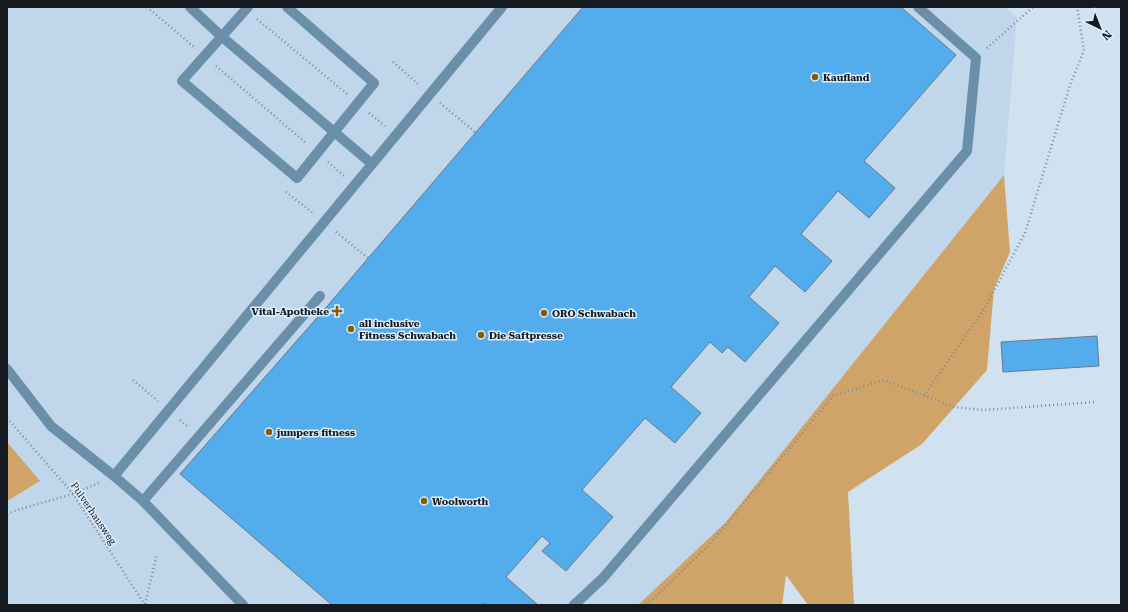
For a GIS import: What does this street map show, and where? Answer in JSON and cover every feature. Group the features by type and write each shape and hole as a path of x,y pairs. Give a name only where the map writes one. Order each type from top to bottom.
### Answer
{"lane":[{"path":"190,7 221,36 372,164"},
{"path":"247,8 182,80 297,178 374,83 287,7"},
{"path":"114,476 502,7"},
{"path":"574,605 603,578 966,151 976,58 918,7"},
{"path":"143,502 320,296"},
{"path":"7,369 51,426 114,476 143,502 243,605"}],"path":[{"path":"147,7 355,185"},
{"path":"976,58 1033,7"},
{"path":"924,396 984,308 1024,233 1070,85 1084,51 1077,7"},
{"path":"247,8 396,135"},
{"path":"647,605 708,546 833,396 884,380 954,408 984,410 1094,402"},
{"name":"Pulverhausweg","path":"7,418 73,494 145,605"},
{"path":"7,514 73,494 114,476"},
{"path":"145,605 157,554"}],"shaded area":[{"path":"7,7 1004,7 1017,17 1004,175 726,522 638,605 7,605"},
{"path":"1004,175 1010,252 994,289 987,370 922,444 848,492 854,605 808,605 786,575 782,605 638,605 726,522"},
{"path":"7,442 40,481 7,501"}],"building":[{"name":"ORO Schwabach","path":"583,7 901,7 956,55 864,161 895,188 869,218 838,191 801,234 832,261 805,292 775,266 749,297 779,323 745,362 728,347 722,353 710,342 671,387 701,413 675,443 645,418 582,490 613,517 566,571 542,551 550,543 542,536 506,577 538,605 486,605 484,603 482,605 332,605 180,474 329,304"},
{"path":"1097,336 1099,366 1003,372 1001,342"}],"place":[{"name":"Kaufland","path":"815,77"},
{"name":"Vital-Apotheke","path":"337,311"},
{"name":"ORO Schwabach","path":"544,313"},
{"name":"all inclusive Fitness Schwabach","path":"351,329"},
{"name":"Die Saftpresse","path":"481,335"},
{"name":"jumpers fitness","path":"269,432"},
{"name":"Woolworth","path":"424,501"}]}
